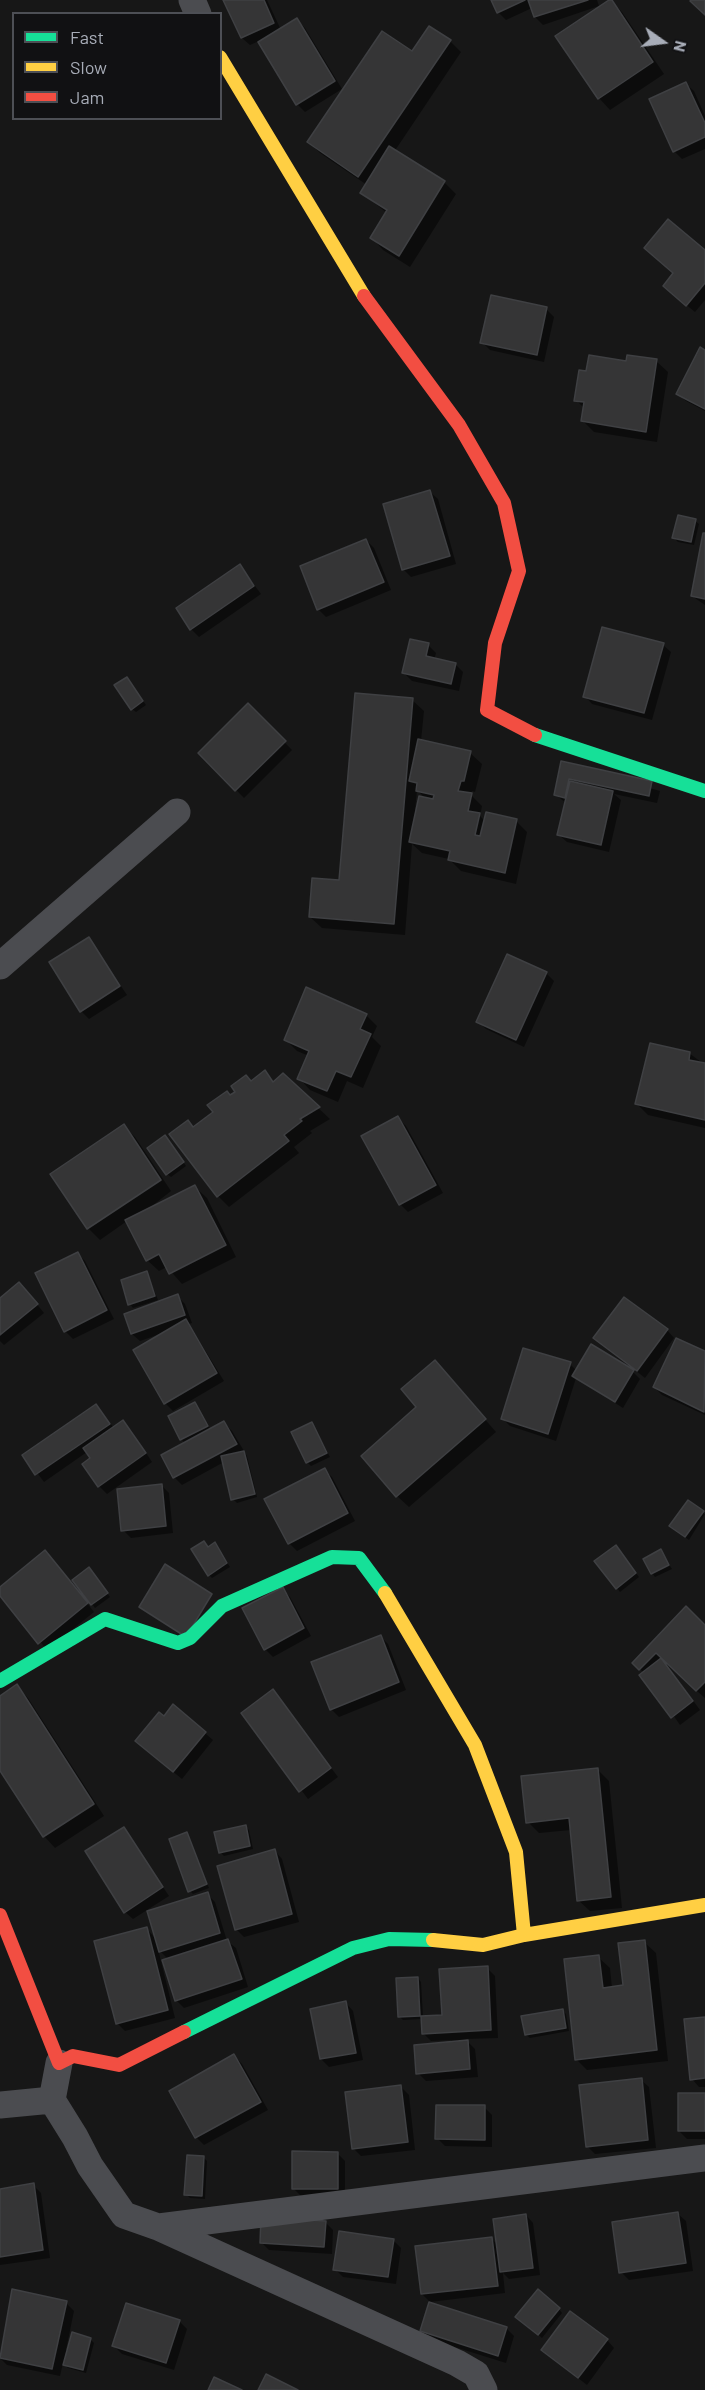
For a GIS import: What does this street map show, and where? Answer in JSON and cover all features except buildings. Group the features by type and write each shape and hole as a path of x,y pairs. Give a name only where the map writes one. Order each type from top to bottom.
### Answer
{"street":[{"path":"222,60 353,282 459,425 504,503 519,571 495,643 487,710 523,731 705,791"},
{"path":"0,966 177,812"},
{"path":"0,1681 67,1639 105,1620 139,1628 177,1643 190,1638 222,1606 332,1557 359,1558 378,1582 476,1745 516,1852 524,1935"},
{"path":"59,2062 74,2056 119,2065 353,1948 389,1940 438,1940 483,1945 524,1935 705,1905"},
{"path":"0,1915 59,2062 52,2100 90,2166 124,2215 158,2227 457,2363 476,2374 484,2390"},
{"path":"0,2105 52,2100"},
{"path":"158,2227 705,2158"}],"traffic: fast":[{"path":"535,735 705,791"},
{"path":"0,1681 105,1619 178,1643 190,1638 222,1606 332,1557 359,1558 385,1593"},
{"path":"184,2032 353,1948 389,1939 433,1940"}],"traffic: slow":[{"path":"222,60 364,296"},
{"path":"385,1593 475,1745 516,1852 524,1935"},
{"path":"433,1940 483,1945 524,1935 705,1905"}],"traffic: jam":[{"path":"364,296 459,425 504,503 519,571 495,643 487,710 535,735"},
{"path":"0,1915 59,2063 73,2056 119,2065 184,2032"}]}
